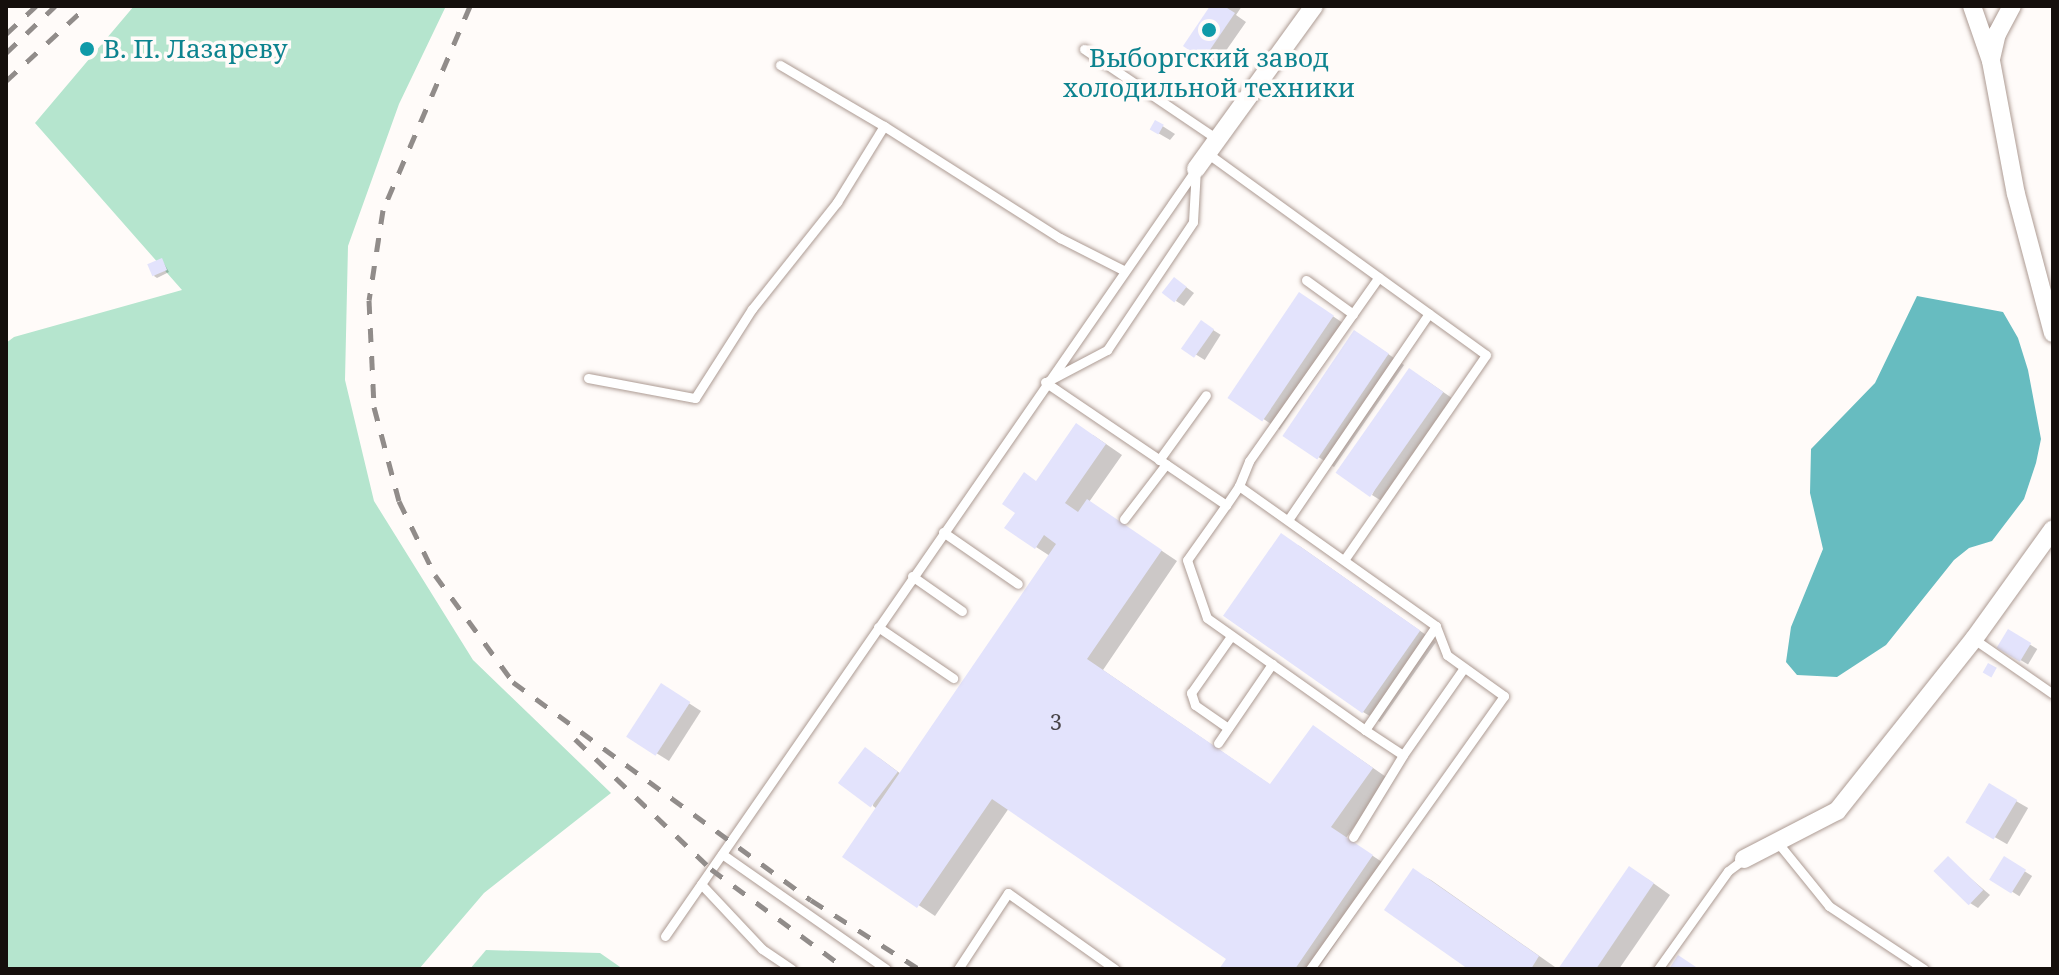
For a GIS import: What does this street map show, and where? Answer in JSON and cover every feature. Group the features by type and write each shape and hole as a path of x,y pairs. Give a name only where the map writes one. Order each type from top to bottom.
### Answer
{"street":[{"path":"1196,169 1314,6"},
{"path":"1972,6 1991,61 2016,194 2053,333"},
{"path":"1991,61 1997,34 2012,6"},
{"path":"1744,859 1837,811 1974,639 2053,529"}],"lane":[{"path":"1084,49 1379,277 1486,355 1344,560"},
{"path":"780,65 884,126 1060,238 1123,270"},
{"path":"588,378 695,398 752,309 837,202 884,126"},
{"path":"665,936 1045,382 1196,169"},
{"path":"1045,382 1107,350 1193,222 1196,169"},
{"path":"1379,277 1249,461 1239,486 1187,560 1207,618 1403,755"},
{"path":"1306,280 1353,314"},
{"path":"1288,520 1429,313"},
{"path":"1045,382 1226,505"},
{"path":"1124,519 1206,395"},
{"path":"1239,486 1436,626 1447,655 1504,696 1310,969"},
{"path":"943,532 1018,584"},
{"path":"912,576 962,611"},
{"path":"1365,730 1436,626"},
{"path":"878,627 953,678"},
{"path":"1228,728 1195,705 1191,693 1231,636"},
{"path":"1974,639 2053,694"},
{"path":"1218,743 1272,664"},
{"path":"1353,837 1403,755 1464,668"},
{"path":"1778,843 1829,906 1924,969"},
{"path":"722,854 886,969"},
{"path":"1658,969 1728,871 1744,859"},
{"path":"701,884 762,949 792,969"},
{"path":"958,969 1008,893 1115,969"}],"green space":[{"path":"134,6 446,6 399,104 348,246 345,380 374,501 473,660 611,793 484,893 419,969 6,969 6,343 14,337 182,290 35,123"},
{"path":"486,950 600,953 623,969 470,969"}],"water":[{"path":"1917,296 2003,312 2018,338 2028,370 2041,439 2036,463 2024,499 1992,541 1969,548 1954,560 1886,645 1837,677 1797,675 1786,662 1791,627 1823,549 1810,493 1811,449 1875,383"}],"building":[{"name":"Выборгский завод холодильной техники","path":"1210,6 1224,6 1235,13 1203,60 1183,46"},
{"path":"1155,120 1164,125 1158,134 1150,130"},
{"path":"162,258 167,270 152,276 147,264"},
{"path":"1174,277 1187,287 1174,303 1162,293"},
{"path":"1299,292 1334,315 1262,422 1227,398"},
{"path":"1201,320 1214,329 1194,358 1181,349"},
{"path":"1354,330 1389,353 1317,460 1282,436"},
{"path":"1409,368 1443,392 1370,497 1336,473"},
{"path":"1076,423 1106,444 1065,503 1078,512 1087,499 1162,550 1087,659 1270,784 1313,725 1373,768 1331,827 1373,855 1295,969 1219,969 1226,959 992,799 917,908 842,857 1056,544 1044,535 1035,549 1004,528 1015,513 1002,504 1024,472 1036,481"},
{"path":"1281,533 1420,631 1362,713 1223,616"},
{"path":"2008,629 2031,643 2020,662 1997,648"},
{"path":"1988,663 1997,668 1991,677 1983,673"},
{"path":"661,683 690,702 655,756 626,737"},
{"path":"865,747 898,772 871,808 838,783"},
{"path":"1989,783 2017,800 1994,839 1965,822"},
{"path":"1948,856 1983,890 1969,905 1933,871"},
{"path":"2004,856 2026,870 2011,894 1989,880"},
{"path":"1629,866 1654,883 1596,969 1558,969"},
{"path":"1413,868 1539,956 1531,969 1468,969 1384,910"},
{"path":"1678,955 1699,969 1669,969"}],"railway":[{"path":"6,34 36,6"},
{"path":"6,53 55,6"},
{"path":"6,81 87,6"},
{"path":"470,6 383,210 369,300 374,407 399,501 435,575 513,682 811,900 919,969"},
{"path":"575,739 711,869 846,969"}],"place":[{"name":"Выборгский завод холодильной техники","path":"1209,30"},
{"name":"В. П. Лазареву","path":"87,49"}]}
